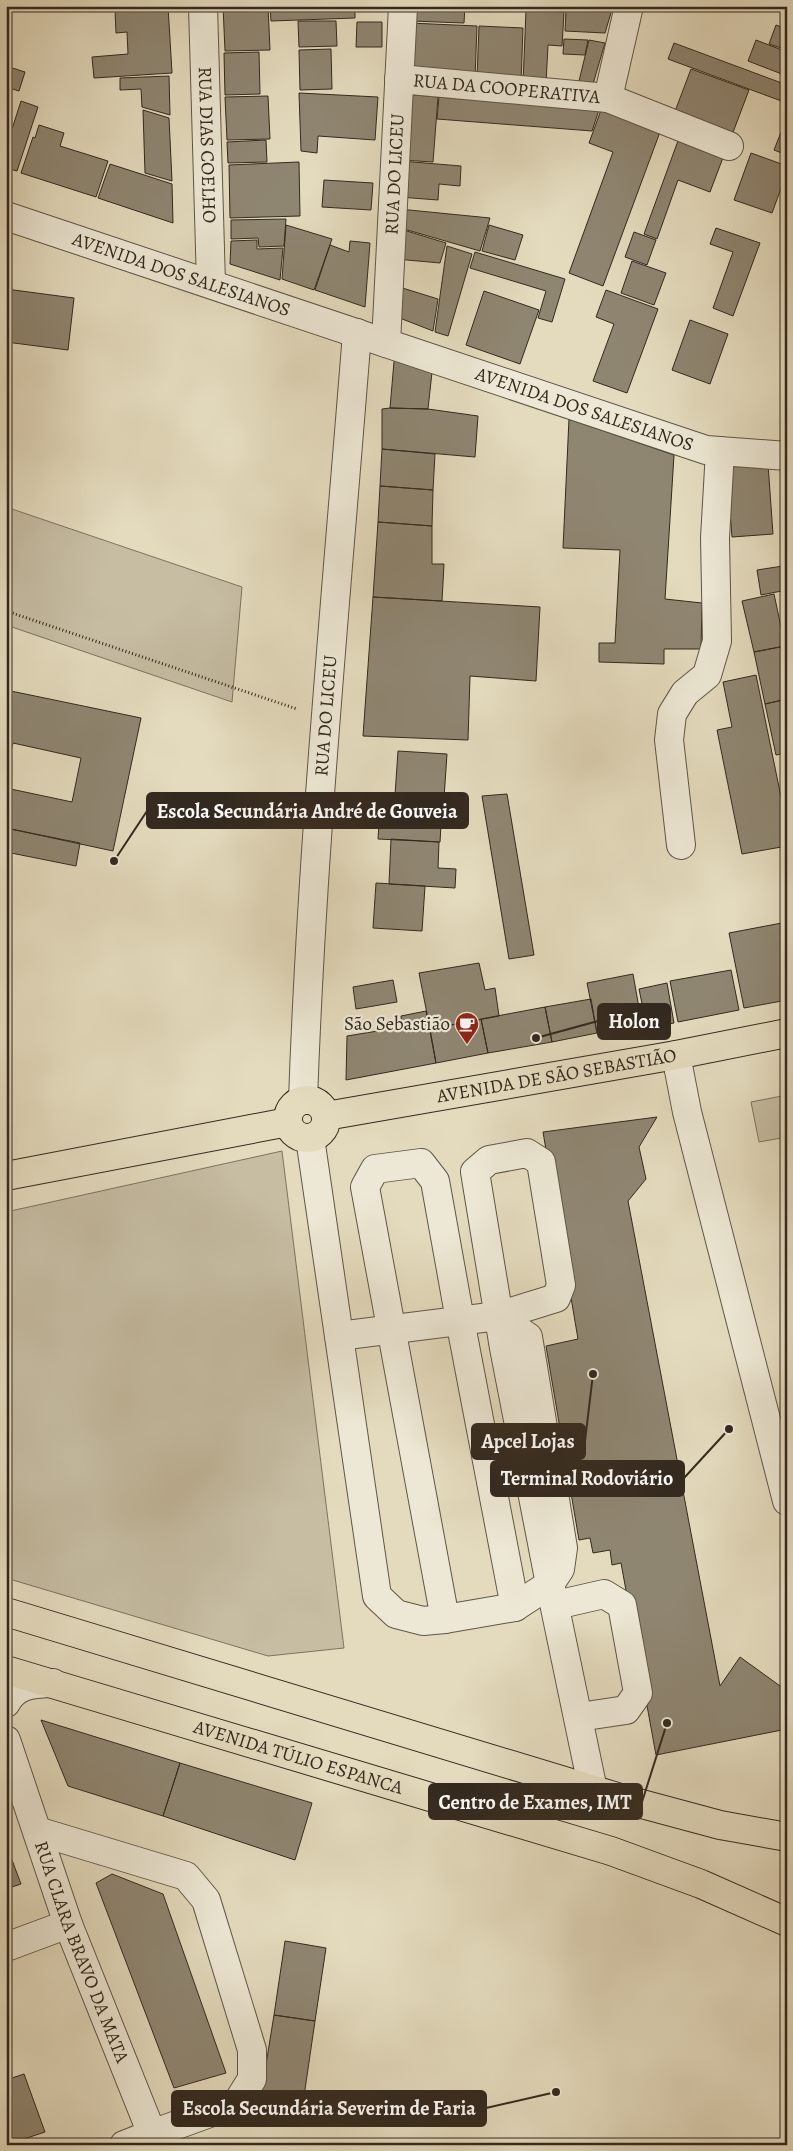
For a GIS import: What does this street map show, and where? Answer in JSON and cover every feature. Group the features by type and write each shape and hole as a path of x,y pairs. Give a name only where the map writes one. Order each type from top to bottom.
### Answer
{"main road":[{"name":"AVENIDA DE SÃO SEBASTIÃO","path":"326,1116 676,1055 787,1033"},
{"path":"303,1100 315,1101 321,1105 326,1116 327,1122 321,1133 310,1138 298,1137 290,1128 287,1116 293,1106 303,1100"},
{"path":"6,1176 288,1122"},
{"path":"6,1612 593,1790 720,1825 787,1837"},
{"name":"AVENIDA TÚLIO ESPANCA","path":"6,1670 611,1851 701,1884 787,1922"}],"street":[{"name":"RUA DIAS COELHO","path":"203,6 211,284"},
{"name":"RUA DO LICEU","path":"386,343 403,6"},
{"name":"RUA DA COOPERATIVA","path":"399,79 608,98 629,6"},
{"path":"608,98 729,146"},
{"name":"AVENIDA DOS SALESIANOS","path":"6,216 706,450 787,456"},
{"name":"RUA DO LICEU","path":"303,1100 309,958 357,333"},
{"path":"681,844 669,740 672,714 685,693 707,675 717,641 715,538 720,450"},
{"path":"676,1055 687,1112 787,1502"},
{"path":"310,1138 377,1596 396,1614 423,1621 445,1620 515,1607 553,1594 604,1594 622,1605 638,1693 626,1710 579,1717"},
{"path":"340,1336 498,1316 556,1298 561,1285 541,1162 527,1152 489,1160 475,1172 498,1316 528,1337 563,1548 560,1569 553,1594 593,1790"},
{"path":"445,1620 365,1186 375,1169 421,1163 435,1181 515,1607"},
{"path":"6,1703 17,1689 26,1685 53,1683"},
{"name":"RUA CLARA BRAVO DA MATA","path":"6,1740 68,1924 152,2134"},
{"path":"37,1831 186,1876 206,1900 252,2050 252,2079 237,2103 124,2145"},
{"path":"6,1947 68,1924"}],"path":[{"path":"6,611 326,718"}],"shaded area":[{"path":"6,507 242,587 232,702 6,625"},
{"path":"787,1095 787,1137 759,1142 751,1102"},
{"path":"282,1151 344,1648 268,1656 6,1578 6,1212"}],"building":[{"path":"168,6 172,73 94,78 92,57 128,54 127,32 116,33 115,10"},
{"path":"223,6 268,6 270,50 225,51"},
{"path":"270,6 355,6 355,18 271,21"},
{"path":"412,6 465,6 464,23 411,21"},
{"path":"528,6 613,6 605,33 565,31 566,10 528,8"},
{"path":"526,10 564,12 562,46 548,45 546,84 523,83"},
{"path":"298,21 336,21 337,46 299,47"},
{"path":"357,22 382,22 382,47 356,47"},
{"path":"410,23 477,26 475,78 408,74"},
{"path":"776,25 787,29 787,50 769,44"},
{"path":"479,26 523,28 521,83 477,78"},
{"path":"564,39 588,40 585,55 563,54"},
{"path":"589,40 605,43 593,84 578,85"},
{"path":"756,40 787,52 787,76 748,61"},
{"path":"674,43 787,85 784,102 668,59"},
{"path":"331,49 332,89 300,90 299,50"},
{"path":"259,52 260,94 225,95 224,53"},
{"path":"6,66 25,72 19,91 6,87"},
{"path":"691,69 749,90 732,135 674,114"},
{"path":"169,76 170,115 142,107 141,89 120,90 120,78"},
{"path":"299,93 378,97 375,140 318,136 317,153 301,151"},
{"path":"406,94 438,97 433,162 401,160"},
{"path":"268,96 270,139 227,140 225,97"},
{"path":"439,97 599,110 592,131 437,119"},
{"path":"21,101 38,107 17,171 6,168 6,127 12,129"},
{"path":"143,110 169,118 172,181 145,173"},
{"path":"601,110 660,132 603,286 569,273 613,152 589,143"},
{"path":"787,117 787,155 774,150"},
{"path":"39,125 64,133 60,146 108,161 96,197 21,173"},
{"path":"679,138 724,155 710,192 678,180 657,239 644,234"},
{"path":"266,140 267,162 228,163 227,142"},
{"path":"751,153 787,166 787,172 772,213 734,200"},
{"path":"401,161 461,166 460,186 439,184 438,200 399,197"},
{"path":"299,162 300,216 230,218 229,165"},
{"path":"110,164 172,184 173,223 98,198"},
{"path":"324,180 373,183 371,210 322,207"},
{"path":"399,209 490,218 480,251 397,227"},
{"path":"286,219 284,246 259,247 258,238 231,239 231,220"},
{"path":"286,225 332,239 314,290 282,279"},
{"path":"489,225 523,235 515,260 482,251"},
{"path":"397,228 446,243 440,263 396,259"},
{"path":"716,228 760,243 733,316 713,308 733,252 710,244"},
{"path":"634,232 656,240 647,265 625,257"},
{"path":"257,240 257,249 283,248 280,280 230,264 231,241"},
{"path":"350,241 370,243 365,307 315,290 330,245 349,252"},
{"path":"447,246 472,254 448,336 435,332"},
{"path":"475,252 565,279 552,322 538,318 546,291 470,268"},
{"path":"632,261 666,273 654,305 621,293"},
{"path":"396,286 438,299 433,331 392,315"},
{"path":"6,289 74,298 68,350 6,342"},
{"path":"606,290 658,309 627,393 593,381 614,324 596,317"},
{"path":"484,291 539,310 520,364 466,345"},
{"path":"690,320 728,334 710,384 672,370"},
{"path":"395,350 433,363 428,409 390,408"},
{"path":"382,409 428,409 478,416 475,457 382,449"},
{"path":"569,419 674,455 665,599 702,603 701,649 664,649 664,664 599,662 599,643 615,643 620,550 563,548"},
{"path":"382,449 435,454 433,490 380,486"},
{"path":"726,461 768,464 773,534 732,537"},
{"path":"380,486 433,490 432,526 378,522"},
{"path":"378,522 432,526 432,564 444,564 442,601 373,597"},
{"path":"783,566 787,590 761,595 757,570"},
{"path":"774,594 785,646 754,652 742,601"},
{"path":"373,597 540,607 536,681 470,676 468,740 363,736"},
{"path":"785,646 787,699 765,704 754,652"},
{"path":"756,675 787,826 787,846 742,854 717,730 732,727 723,682"},
{"path":"6,690 141,718 113,851 6,828 6,788 72,802 81,758 13,743 6,776"},
{"path":"787,699 787,753 776,755 765,704"},
{"path":"398,751 447,754 444,798 395,795"},
{"path":"381,794 430,797 429,824 441,825 440,842 378,839"},
{"path":"507,794 534,955 509,959 482,796"},
{"path":"6,828 80,843 76,866 6,852"},
{"path":"391,839 439,842 438,868 456,869 455,888 389,884"},
{"path":"376,883 425,886 422,931 373,928"},
{"path":"787,922 787,1000 744,1008 729,933"},
{"path":"479,963 485,990 495,988 499,1016 430,1029 419,973"},
{"path":"731,970 739,1010 678,1022 670,981"},
{"path":"633,974 642,1025 597,1033 587,983"},
{"path":"393,980 397,1002 356,1009 353,987"},
{"path":"667,983 674,1023 647,1028 639,989"},
{"path":"591,999 597,1033 552,1042 545,1007"},
{"path":"545,1007 552,1042 488,1053 481,1019"},
{"path":"426,1011 436,1063 346,1080 347,1036 402,1027 401,1016"},
{"path":"481,1019 488,1053 436,1063 430,1029"},
{"path":"657,1117 639,1147 646,1179 628,1201 720,1686 740,1657 787,1691 787,1729 656,1755 621,1563 612,1565 610,1550 593,1553 590,1538 579,1540 546,1346 578,1339 543,1132"},
{"path":"41,1720 180,1763 163,1816 68,1786"},
{"path":"180,1763 312,1803 295,1860 163,1816"},
{"path":"6,1844 21,1884 6,1889"},
{"path":"112,1874 163,1894 226,2073 174,2088 96,1883"},
{"path":"285,1941 326,1948 315,2021 274,2015"},
{"path":"274,2015 315,2021 302,2110 258,2114"},
{"path":"24,2074 45,2132 6,2145 6,2080"}],"place":[{"name":"Escola Secundária André de Gouveia","path":"114,861"},
{"name":"Holon","path":"536,1038"},
{"name":"São Sebastião","path":"467,1045"},
{"name":"Apcel Lojas","path":"593,1374"},
{"name":"Terminal Rodoviário","path":"729,1429"},
{"name":"Centro de Exames, IMT","path":"667,1723"},
{"name":"Escola Secundária Severim de Faria","path":"556,2092"}]}
